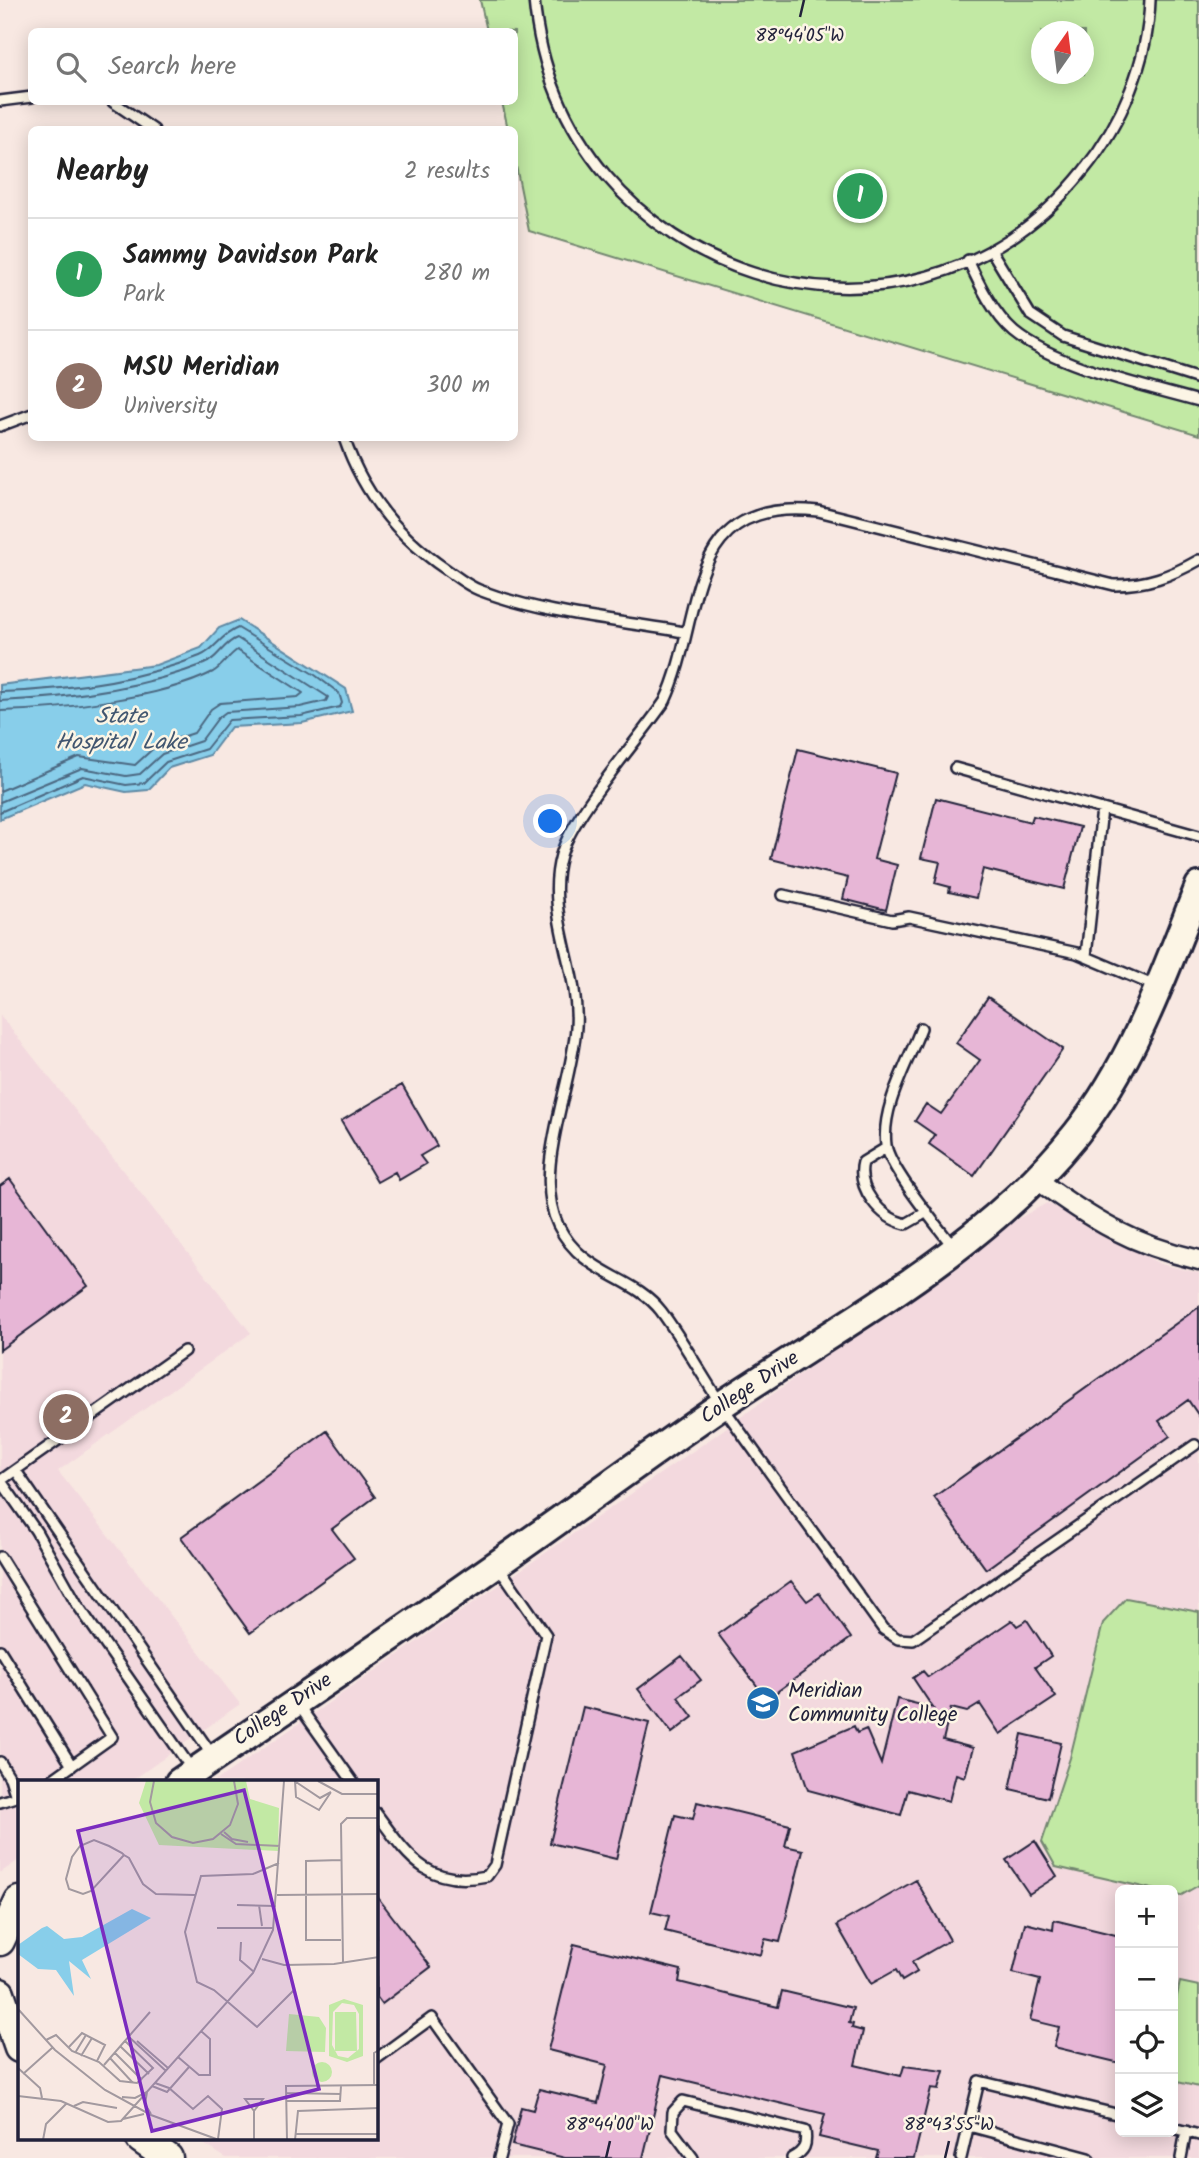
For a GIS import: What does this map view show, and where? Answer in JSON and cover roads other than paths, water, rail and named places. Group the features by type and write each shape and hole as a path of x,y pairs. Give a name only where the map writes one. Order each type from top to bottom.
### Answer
{"main road":[{"path":"0,1894 18,1889"},
{"path":"0,1941 18,1903"},
{"path":"0,1993 18,2046"},
{"path":"0,2033 18,2048"},
{"path":"0,2042 18,2049"},
{"path":"142,2140 168,2158"}],"street":[{"name":"College Drive","path":"195,1770 497,1564 722,1405 955,1250 996,1218 1076,1134 1113,1083 1159,988 1199,886"},
{"path":"1036,1179 1095,1222 1125,1237 1199,1260"},
{"path":"0,1904 18,1890"}],"lane":[{"path":"534,0 539,39 549,75 581,143 629,202 689,247 759,275 833,287 908,280 968,260 991,250 1045,213 1097,155 1133,85 1144,48 1150,0"},
{"path":"0,101 28,98"},
{"path":"117,105 148,126"},
{"path":"991,250 1030,314 1063,337 1199,379"},
{"path":"968,260 980,286 1013,331 1054,356 1199,401"},
{"path":"0,426 28,416"},
{"path":"345,441 355,469 382,512 425,555 476,589 522,604 572,615 684,632"},
{"path":"1195,1445 913,1640 905,1639 883,1629 722,1405 659,1309 584,1260 567,1242 549,1202 548,1181 566,1093 577,1016 557,919 557,880 562,852 571,832 665,701 678,665 684,632 704,571 727,534 741,521 776,509 818,511 1114,584 1137,585 1162,579 1199,560"},
{"path":"955,768 1199,836"},
{"path":"1086,956 1102,809"},
{"path":"782,895 892,920 909,917 1086,956 1159,988"},
{"path":"921,1028 887,1117 886,1148 955,1250"},
{"path":"886,1148 863,1162 860,1174 862,1189 894,1222 906,1224 927,1212"},
{"path":"184,1351 0,1481 36,1531 77,1604 195,1770"},
{"path":"16,1471 195,1770"},
{"path":"0,1557 112,1737 52,1780"},
{"path":"378,1816 411,1860 421,1867 472,1879 487,1876 495,1865 546,1635 497,1564"},
{"path":"0,1650 72,1766"},
{"path":"296,1702 352,1780"},
{"path":"0,1762 18,1797 0,1802"},
{"path":"378,2058 432,2018 508,2124 499,2158"},
{"path":"961,2158 979,2081 1115,2114"},
{"path":"693,2158 672,2130 673,2112 683,2101 804,2131 807,2144 802,2152 792,2158"},
{"path":"969,2126 1089,2158"},
{"path":"1178,2129 1199,2134"},
{"path":"1181,2158 1186,2131"}],"water":[{"name":"State Hospital Lake","path":"239,620 346,689 352,711 302,723 231,727 210,755 169,768 148,790 126,792 85,783 0,819 0,685 156,665 201,648 219,628"}],"place":[{"name":"Sammy Davidson Park","path":"860,196"},
{"name":"MSU Meridian","path":"66,1417"},
{"name":"Meridian Community College","path":"763,1703"}]}
